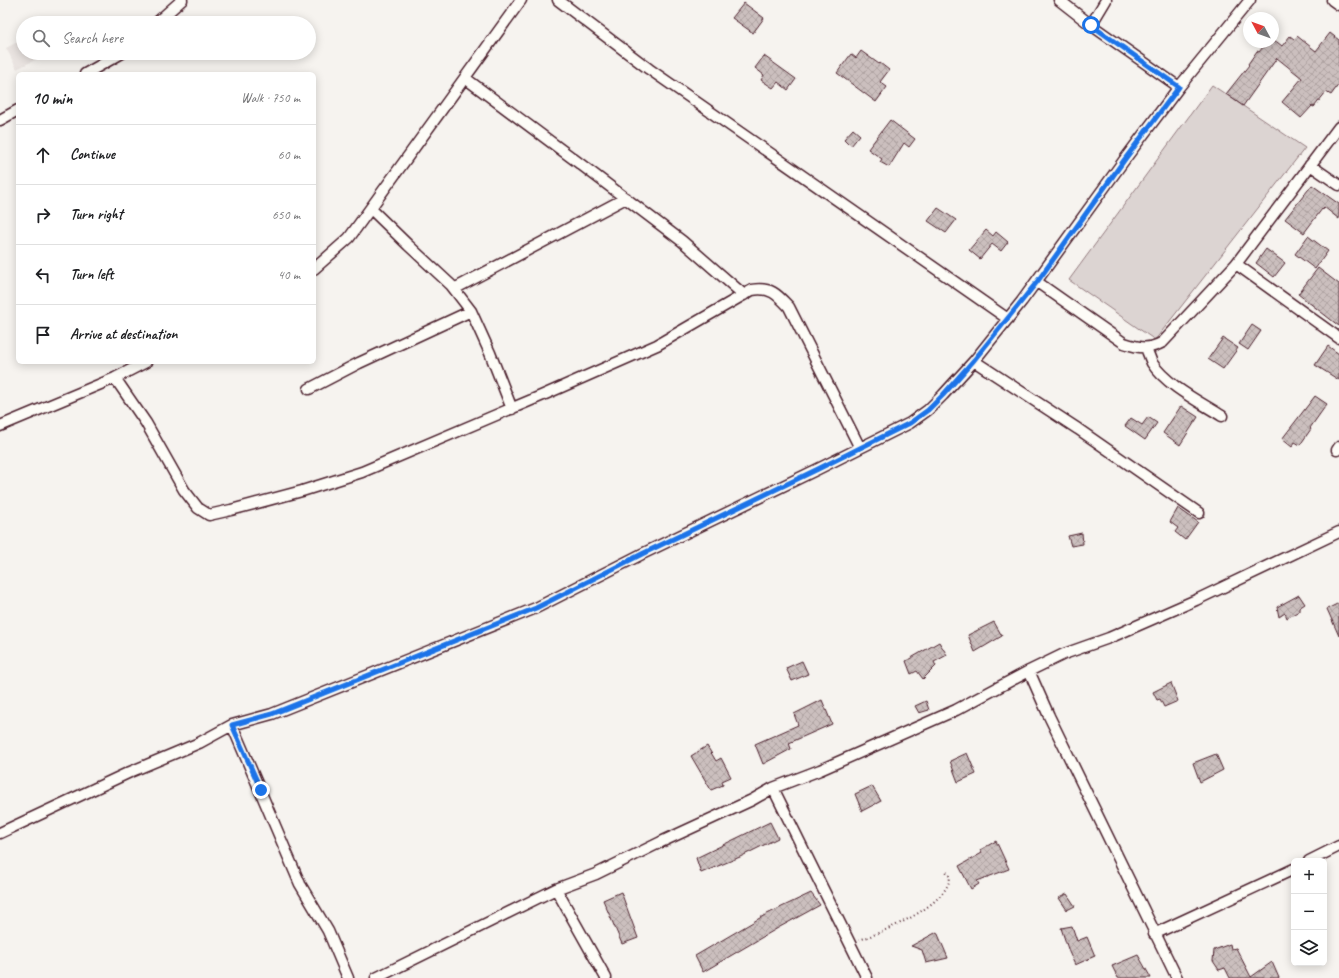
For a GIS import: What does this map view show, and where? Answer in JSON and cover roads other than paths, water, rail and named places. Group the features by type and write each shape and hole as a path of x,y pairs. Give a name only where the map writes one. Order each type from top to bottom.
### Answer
{"street":[{"path":"164,16 182,0"},
{"path":"316,267 349,238 521,0"},
{"path":"558,0 649,69 1008,318"},
{"path":"1059,0 1091,25 1179,87"},
{"path":"1091,25 1106,0"},
{"path":"0,834 130,772 199,743 232,725 272,714 536,608 642,554 910,423 928,410 943,395 974,360 1037,282 1125,159 1179,87 1250,0"},
{"path":"1332,0 1339,5"},
{"path":"89,72 110,60"},
{"path":"464,78 682,241 744,295"},
{"path":"0,120 16,111"},
{"path":"1037,282 1124,343 1136,347 1155,347 1163,342 1236,264 1339,127"},
{"path":"1310,165 1339,185"},
{"path":"454,290 626,198"},
{"path":"371,209 454,290 471,311 490,353 512,409"},
{"path":"1236,264 1339,338"},
{"path":"115,378 146,423 184,490 198,508 209,514 231,510 302,491 362,472 512,409 657,345 752,290 762,288 777,294 789,307 860,448"},
{"path":"309,389 359,363 471,311"},
{"path":"1146,348 1153,363 1162,374 1178,388 1222,416"},
{"path":"974,360 1078,428 1199,513"},
{"path":"0,426 115,378 142,364"},
{"path":"376,978 556,890 596,874 752,800 773,788 820,770 956,710 1064,654 1109,638 1196,600 1339,532"},
{"path":"1029,671 1154,934 1177,978"},
{"path":"232,725 300,884 328,931 348,978"},
{"path":"773,788 867,978"},
{"path":"1315,858 1339,846"},
{"path":"1154,934 1291,870"},
{"path":"556,890 606,978"}]}
